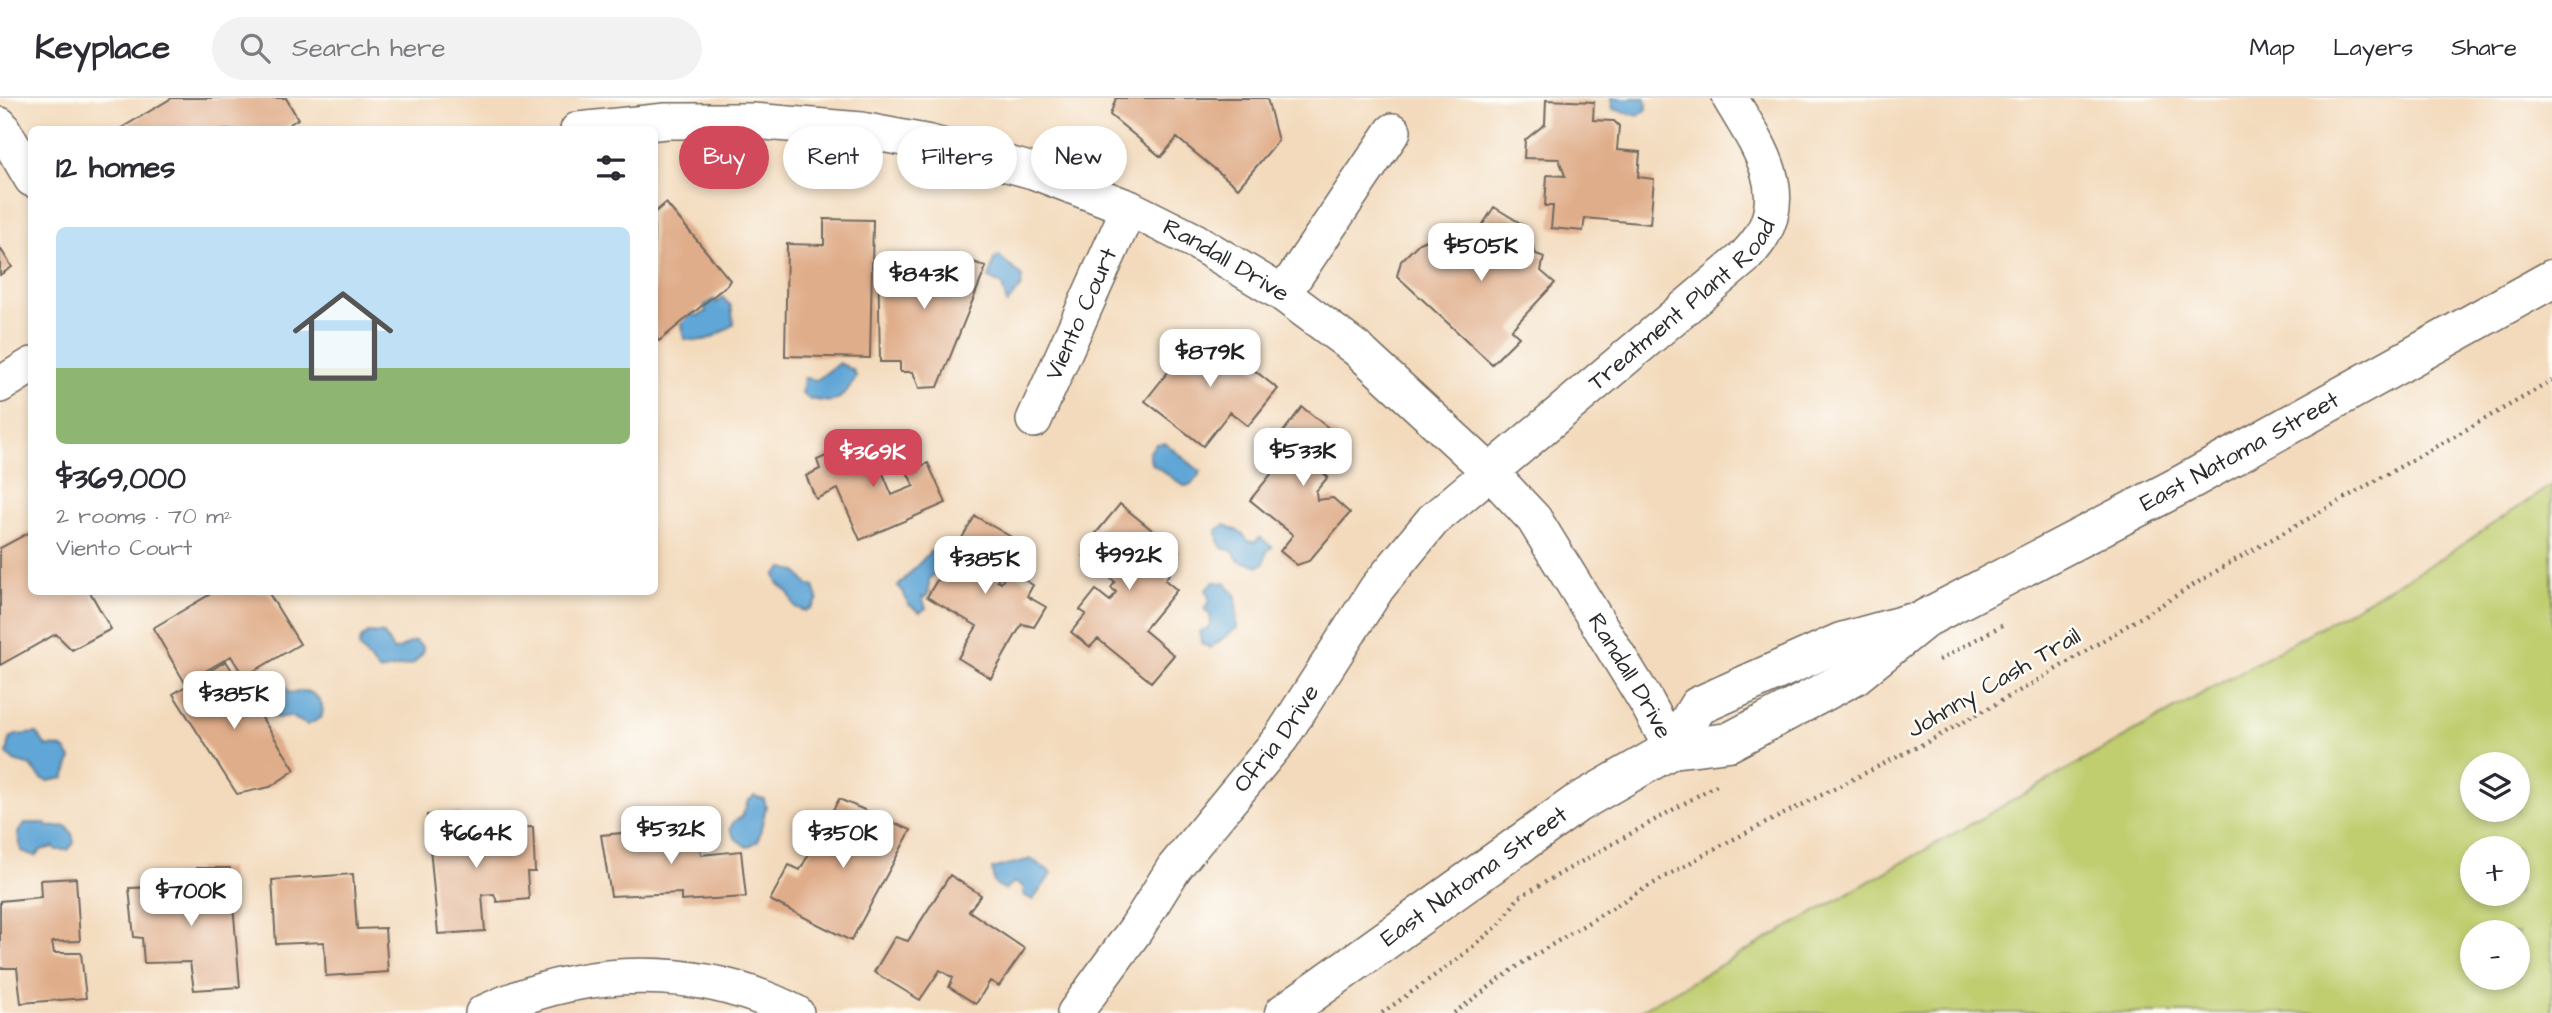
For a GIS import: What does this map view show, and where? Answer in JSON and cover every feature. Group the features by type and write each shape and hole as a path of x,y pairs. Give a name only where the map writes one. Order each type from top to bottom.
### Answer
{"main road":[{"name":"East Natoma Street","path":"1284,1013 1576,804 1672,749 1729,742 1854,676 1926,618 2181,485 2552,279"}],"street":[{"name":"Treatment Plant Road","path":"1489,471 1745,257 1763,234 1773,206 1772,177 1765,158 1730,98"},
{"name":"Randall Drive","path":"617,126 752,110 930,143 1032,171 1129,208 1195,241 1283,294 1357,349 1489,471 1534,519 1646,701 1672,749"},
{"path":"0,125 28,172"},
{"path":"1283,294 1393,131"},
{"name":"Viento Court","path":"1034,420 1129,208"},
{"path":"0,385 28,368"},
{"name":"Ofria Drive","path":"1075,1013 1136,929 1174,868 1281,738 1377,588 1433,520 1489,471"},
{"path":"483,1013 534,992 569,982 642,975 678,977 714,984 749,993 796,1013"}],"path":[{"name":"Johnny Cash Trail","path":"1454,1013 1522,963 1635,894 1716,848 1956,727 2228,564 2552,381"},
{"path":"1932,664 2015,618"},
{"path":"1382,1013 1455,961 1499,925 1519,897 1722,782"}],"green space":[{"path":"2552,485 2552,1013 1636,1013 2437,561"}],"water":[{"path":"1611,98 1646,98 1647,109 1638,116 1613,109"},
{"path":"999,256 1022,277 1021,286 1007,304 1002,285 989,278 994,259"},
{"path":"722,297 731,306 734,324 711,338 685,339 682,320 692,314 698,316 706,312 704,306 714,299 717,303"},
{"path":"839,363 853,370 856,376 840,397 830,401 810,400 802,393 804,378 817,380"},
{"path":"1165,443 1201,472 1191,485 1184,486 1151,463 1149,453 1156,444"},
{"path":"1225,525 1242,533 1248,541 1255,542 1260,537 1272,547 1267,551 1264,563 1259,566 1238,560 1233,551 1222,548 1217,530"},
{"path":"931,551 939,555 941,566 929,579 929,590 926,597 922,597 926,608 920,612 908,604 898,586"},
{"path":"783,568 796,571 808,585 814,586 818,599 813,607 805,611 795,607 775,575"},
{"path":"1213,582 1226,583 1236,596 1237,628 1210,648 1202,644 1199,632 1211,624 1210,615 1204,609 1210,601 1206,589"},
{"path":"368,633 384,634 393,650 415,641 423,647 423,653 413,664 379,671 359,647 361,639"},
{"path":"274,680 284,684 288,692 305,691 314,695 322,705 321,718 307,725 290,716 276,718 265,711 255,694 257,689"},
{"path":"37,733 46,746 61,748 69,754 71,759 64,778 48,781 42,779 31,766 14,761 7,754 10,738"},
{"path":"754,796 764,799 766,807 758,841 747,847 736,839 730,829 734,821 742,817 748,801"},
{"path":"25,823 45,823 48,827 66,826 74,843 68,850 56,850 54,847 41,850 35,856 21,851 18,833"},
{"path":"1031,859 1052,873 1033,900 1023,895 1024,887 1014,882 1005,890 994,883 992,869"}],"building":[{"path":"172,98 286,98 298,119 287,126 125,126"},
{"path":"1116,98 1267,98 1278,141 1238,188 1177,138 1161,157 1127,129 1127,126 1110,115"},
{"path":"1546,100 1594,102 1593,120 1614,121 1619,126 1617,150 1640,152 1638,177 1654,179 1650,224 1585,218 1583,231 1551,228 1553,206 1545,206 1547,175 1565,176 1559,159 1524,158 1525,140 1545,124"},
{"path":"666,203 730,280 659,341 658,340 658,210"},
{"path":"1494,207 1525,226 1536,254 1544,257 1541,271 1555,283 1511,330 1519,337 1492,364 1397,276 1401,261 1419,243 1426,240 1454,263 1459,252 1474,235 1480,240 1481,227"},
{"path":"824,219 873,220 870,358 785,356 787,244 824,245"},
{"path":"0,248 12,267 0,275"},
{"path":"959,256 986,267 938,387 919,388 913,372 900,372 900,362 880,362 878,257"},
{"path":"1202,329 1278,389 1248,426 1230,412 1203,446 1145,401"},
{"path":"1302,407 1346,442 1322,472 1328,477 1316,491 1317,500 1333,498 1350,513 1309,561 1297,565 1280,551 1293,535 1250,500 1289,452 1276,441"},
{"path":"868,438 892,495 914,486 907,472 928,463 946,503 860,540 838,489 816,499 806,476 820,469 817,460"},
{"path":"1120,504 1179,552 1165,569 1170,573 1165,580 1177,590 1144,630 1174,655 1151,682 1098,639 1090,647 1071,632 1086,614 1080,610 1096,590 1110,601 1116,592 1111,588 1115,582 1084,556 1097,541 1092,538"},
{"path":"975,516 1013,538 993,571 1000,575 997,581 1001,583 1009,571 1033,585 1027,596 1046,607 1034,627 1022,624 991,678 958,658 977,626 927,597"},
{"path":"28,533 28,595 92,595 111,629 72,650 56,634 0,665 0,548"},
{"path":"209,595 270,595 300,644 244,677 231,656 185,683 153,628"},
{"path":"226,661 295,770 270,787 237,794 173,694"},
{"path":"839,799 911,830 851,941 770,900 789,865 800,870"},
{"path":"461,813 462,830 533,827 535,872 527,872 529,899 497,902 494,894 482,895 485,931 438,934 427,815"},
{"path":"698,826 701,855 741,851 746,897 681,901 681,893 611,896 601,835"},
{"path":"197,868 230,868 240,987 194,990 190,962 144,963 142,938 134,937 129,888 197,886"},
{"path":"353,874 357,929 385,928 388,972 326,976 324,942 276,944 272,880"},
{"path":"950,875 981,895 969,911 1025,949 999,986 990,981 976,1004 949,987 953,978 940,970 920,1000 874,972 895,937 908,941"},
{"path":"76,878 80,941 52,942 54,953 81,953 86,998 21,1003 17,968 0,968 0,901 41,897 40,880"}]}
